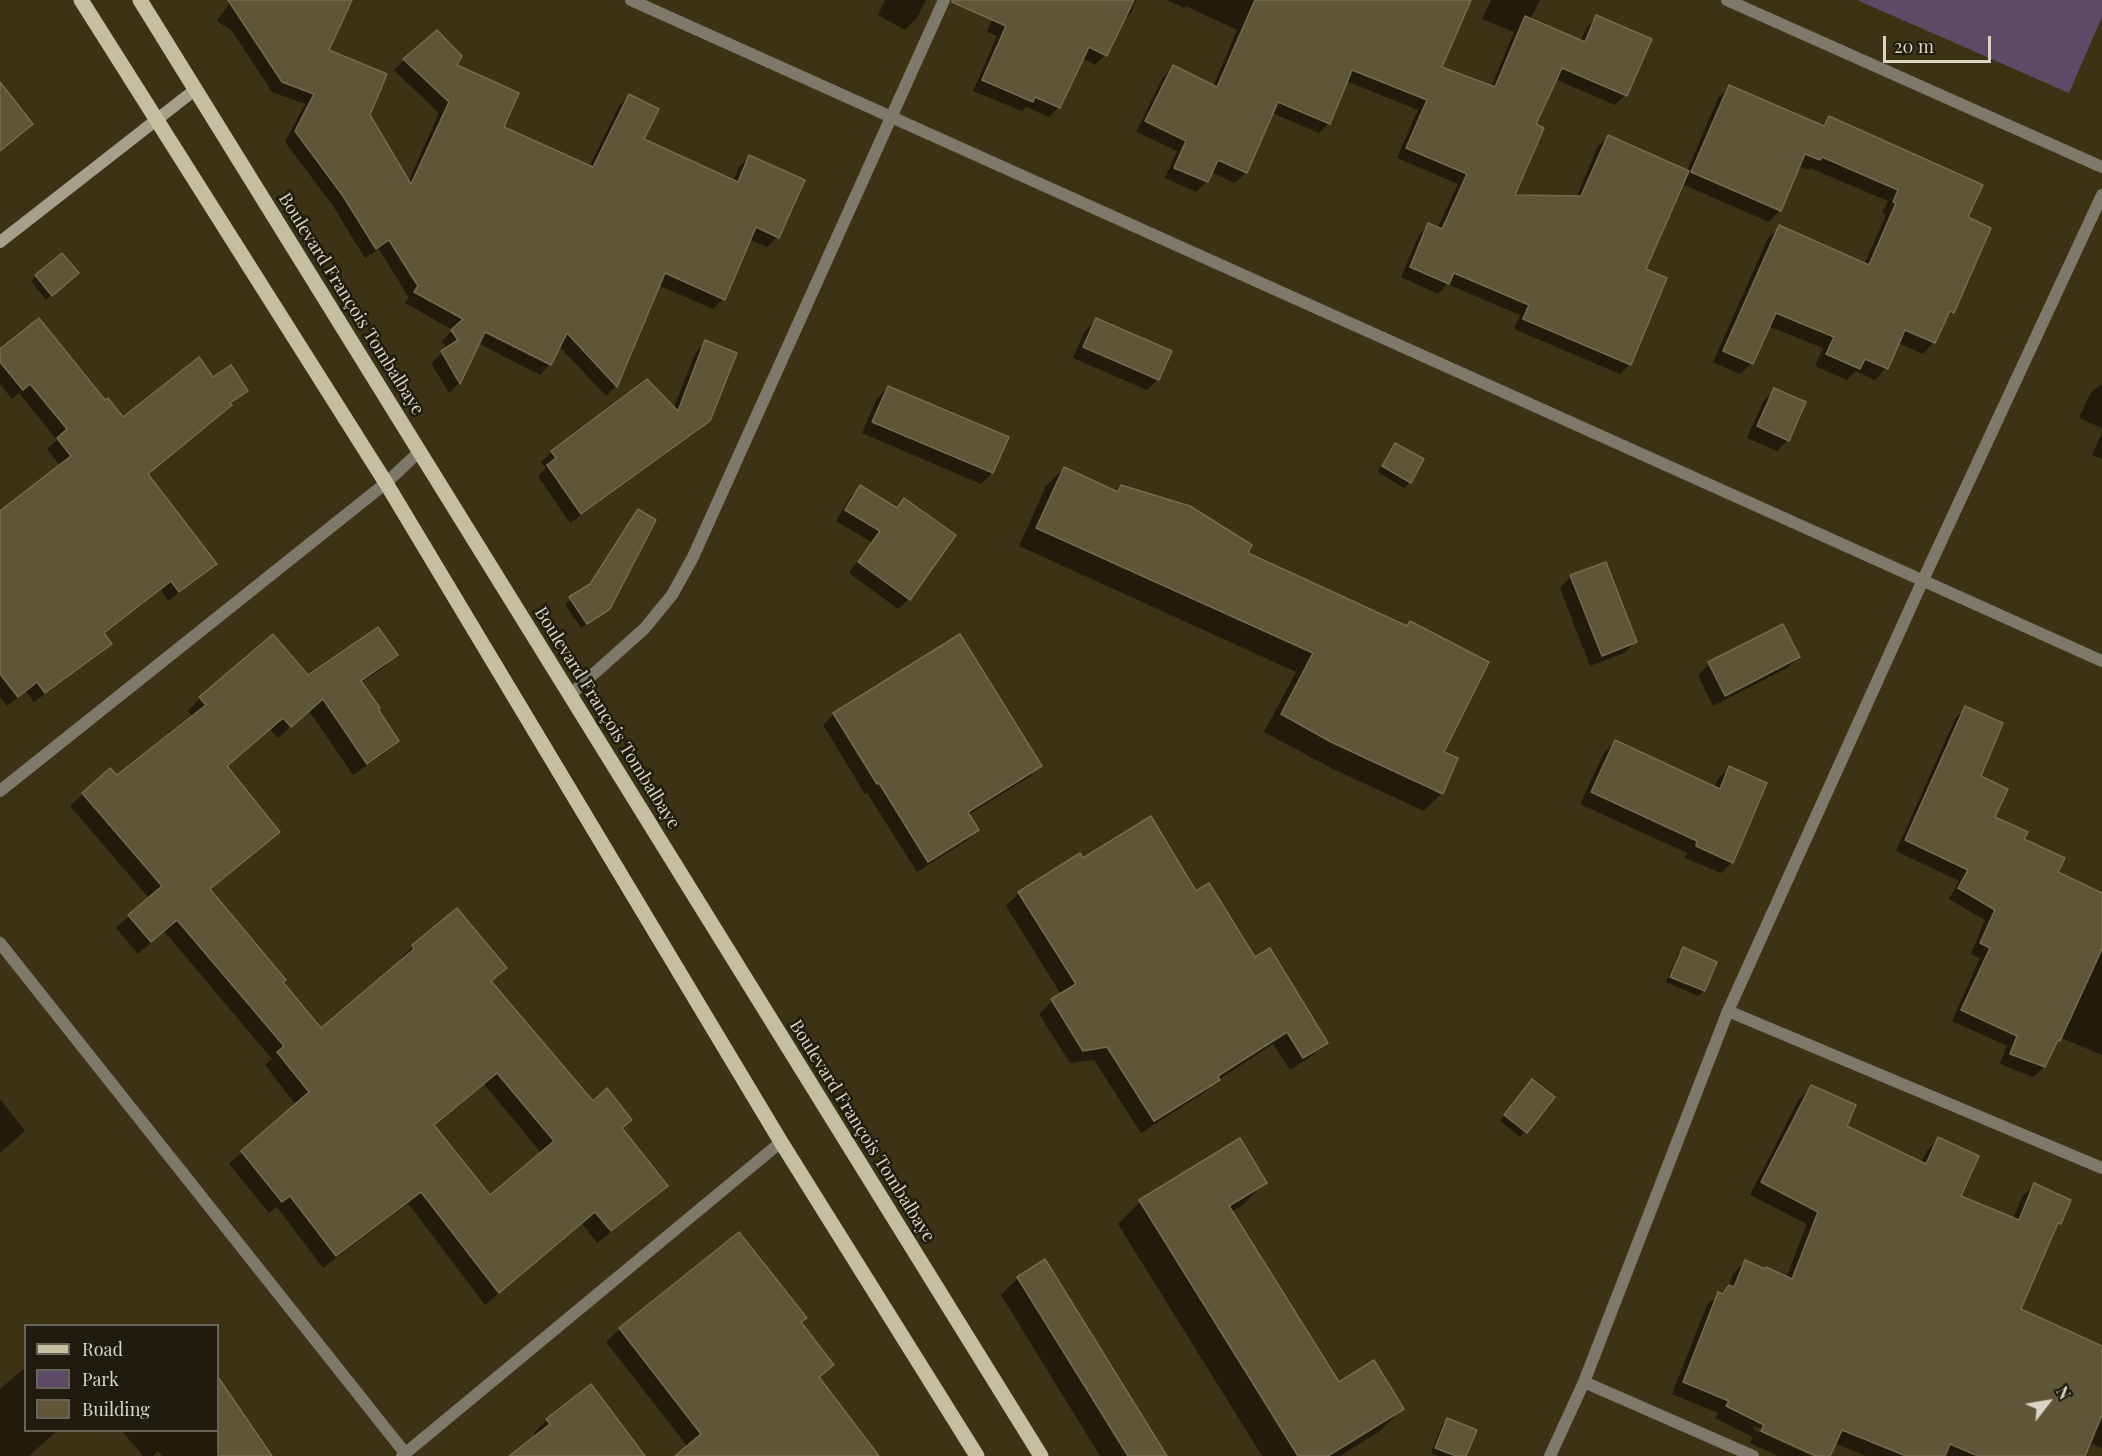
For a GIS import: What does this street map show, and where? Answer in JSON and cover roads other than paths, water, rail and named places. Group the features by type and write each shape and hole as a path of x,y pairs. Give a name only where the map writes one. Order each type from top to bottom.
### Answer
{"main road":[{"path":"81,0 386,483 781,1142 976,1456"},
{"name":"Boulevard François Tombalbaye","path":"140,0 1041,1456"}],"street":[{"path":"631,0 2102,661"},
{"path":"570,695 644,629 672,596 693,557 944,0"},
{"path":"1727,0 2102,168"},
{"path":"0,242 196,89"},
{"path":"1550,1456 1584,1382 1728,1011 1923,580 2102,195"},
{"path":"0,792 386,483 419,452"},
{"path":"0,943 404,1455 781,1142"},
{"path":"1728,1011 2102,1168"},
{"path":"1584,1382 1753,1456"}]}
